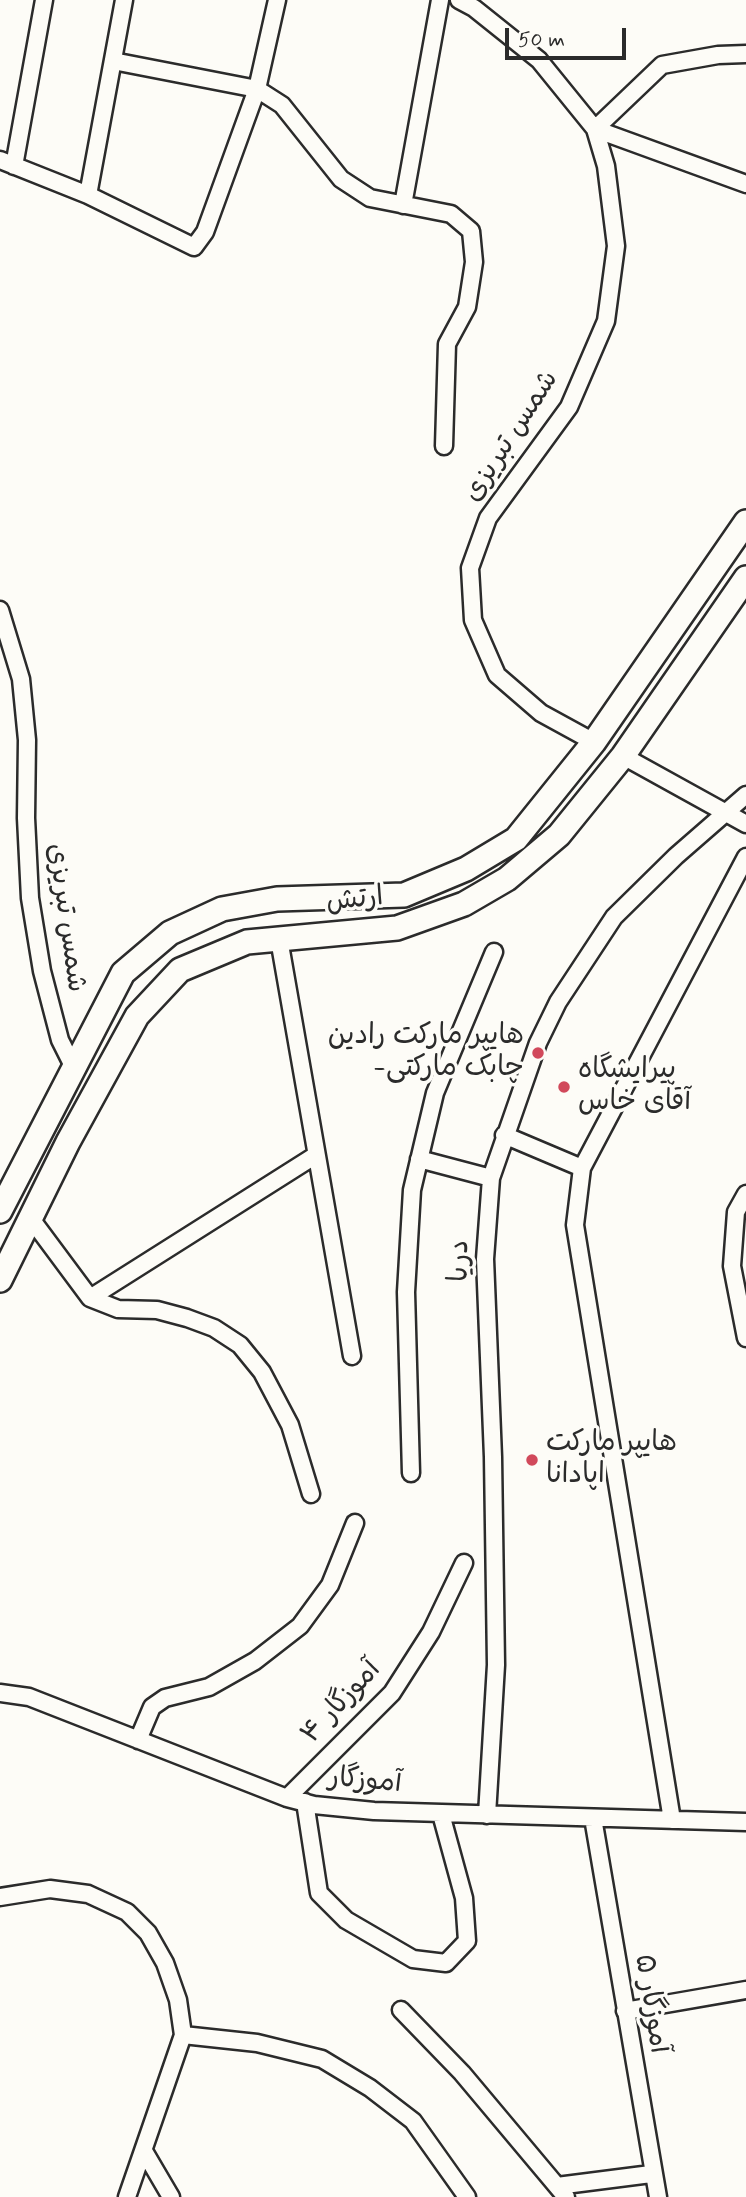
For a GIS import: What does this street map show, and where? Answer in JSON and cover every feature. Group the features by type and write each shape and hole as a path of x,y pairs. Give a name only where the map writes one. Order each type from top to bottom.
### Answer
{"main road":[{"name":"ارتش","path":"0,1211 123,973 170,933 222,909 277,899 404,895 466,869 516,839 594,742 746,523"},
{"name":"ارتش","path":"0,1280 32,1220 68,1142 137,1016 180,970 247,942 397,928 464,904 507,879 559,835 623,756 746,578"}],"street":[{"path":"44,0 7,163 88,195 194,247 205,232 257,89 277,0"},
{"path":"88,195 124,0"},
{"path":"403,205 440,0"},
{"name":"شمس تبریزی","path":"459,0 539,60 595,129 606,166 617,246 606,321 569,407 488,518 470,568 473,620 497,675 541,713 594,742"},
{"path":"746,54 718,55 662,65 595,129 746,184"},
{"path":"113,61 257,89 282,104 341,179 370,198 451,215 471,231 474,262 467,307 447,344 444,446"},
{"name":"شمس تبریزی","path":"0,610 21,679 26,728 26,818 30,898 42,971 60,1040 73,1066"},
{"path":"623,756 746,824"},
{"name":"دریا","path":"487,1815 496,1665 493,1457 485,1259 491,1178 538,1043 558,1002 614,917 724,812 746,795"},
{"path":"672,1820 575,1225 582,1168 746,857"},
{"path":"279,939 352,1356"},
{"path":"411,1473 406,1292 412,1189 435,1093 494,952"},
{"path":"504,1135 582,1168"},
{"path":"90,1298 316,1155"},
{"path":"419,1159 491,1178"},
{"path":"746,1194 736,1212 733,1266 746,1338"},
{"path":"32,1220 90,1298 118,1309 158,1310 187,1318 214,1328 240,1345 262,1372 290,1425 311,1494"},
{"path":"138,1740 152,1707 165,1698 209,1687 256,1661 300,1626 330,1585 355,1523"},
{"name":"آموزگار ۴","path":"287,1798 393,1693 432,1632 464,1563"},
{"name":"آموزگار","path":"0,1693 29,1697 287,1798 305,1802 374,1811 672,1820 745,1827"},
{"path":"305,1802 319,1893 346,1920 413,1959 446,1963 467,1941 464,1898 441,1814"},
{"name":"آموزگار ۵","path":"593,1818 651,2174 658,2197"},
{"path":"0,1897 50,1889 88,1894 127,1912 148,1933 166,1963 178,2000 183,2035 127,2197"},
{"path":"625,2011 746,1990"},
{"path":"401,2011 462,2073 561,2192 651,2174"},
{"path":"183,2035 257,2043 322,2059 370,2088 413,2121 467,2197"},
{"path":"144,2151 171,2197"}],"place":[{"name":"هایپر مارکت رادین -چابک مارکتی","path":"538,1053"},
{"name":"پیرایشگاه آقای خاس","path":"564,1087"},
{"name":"هایپر مارکت اپادانا","path":"532,1460"}]}
